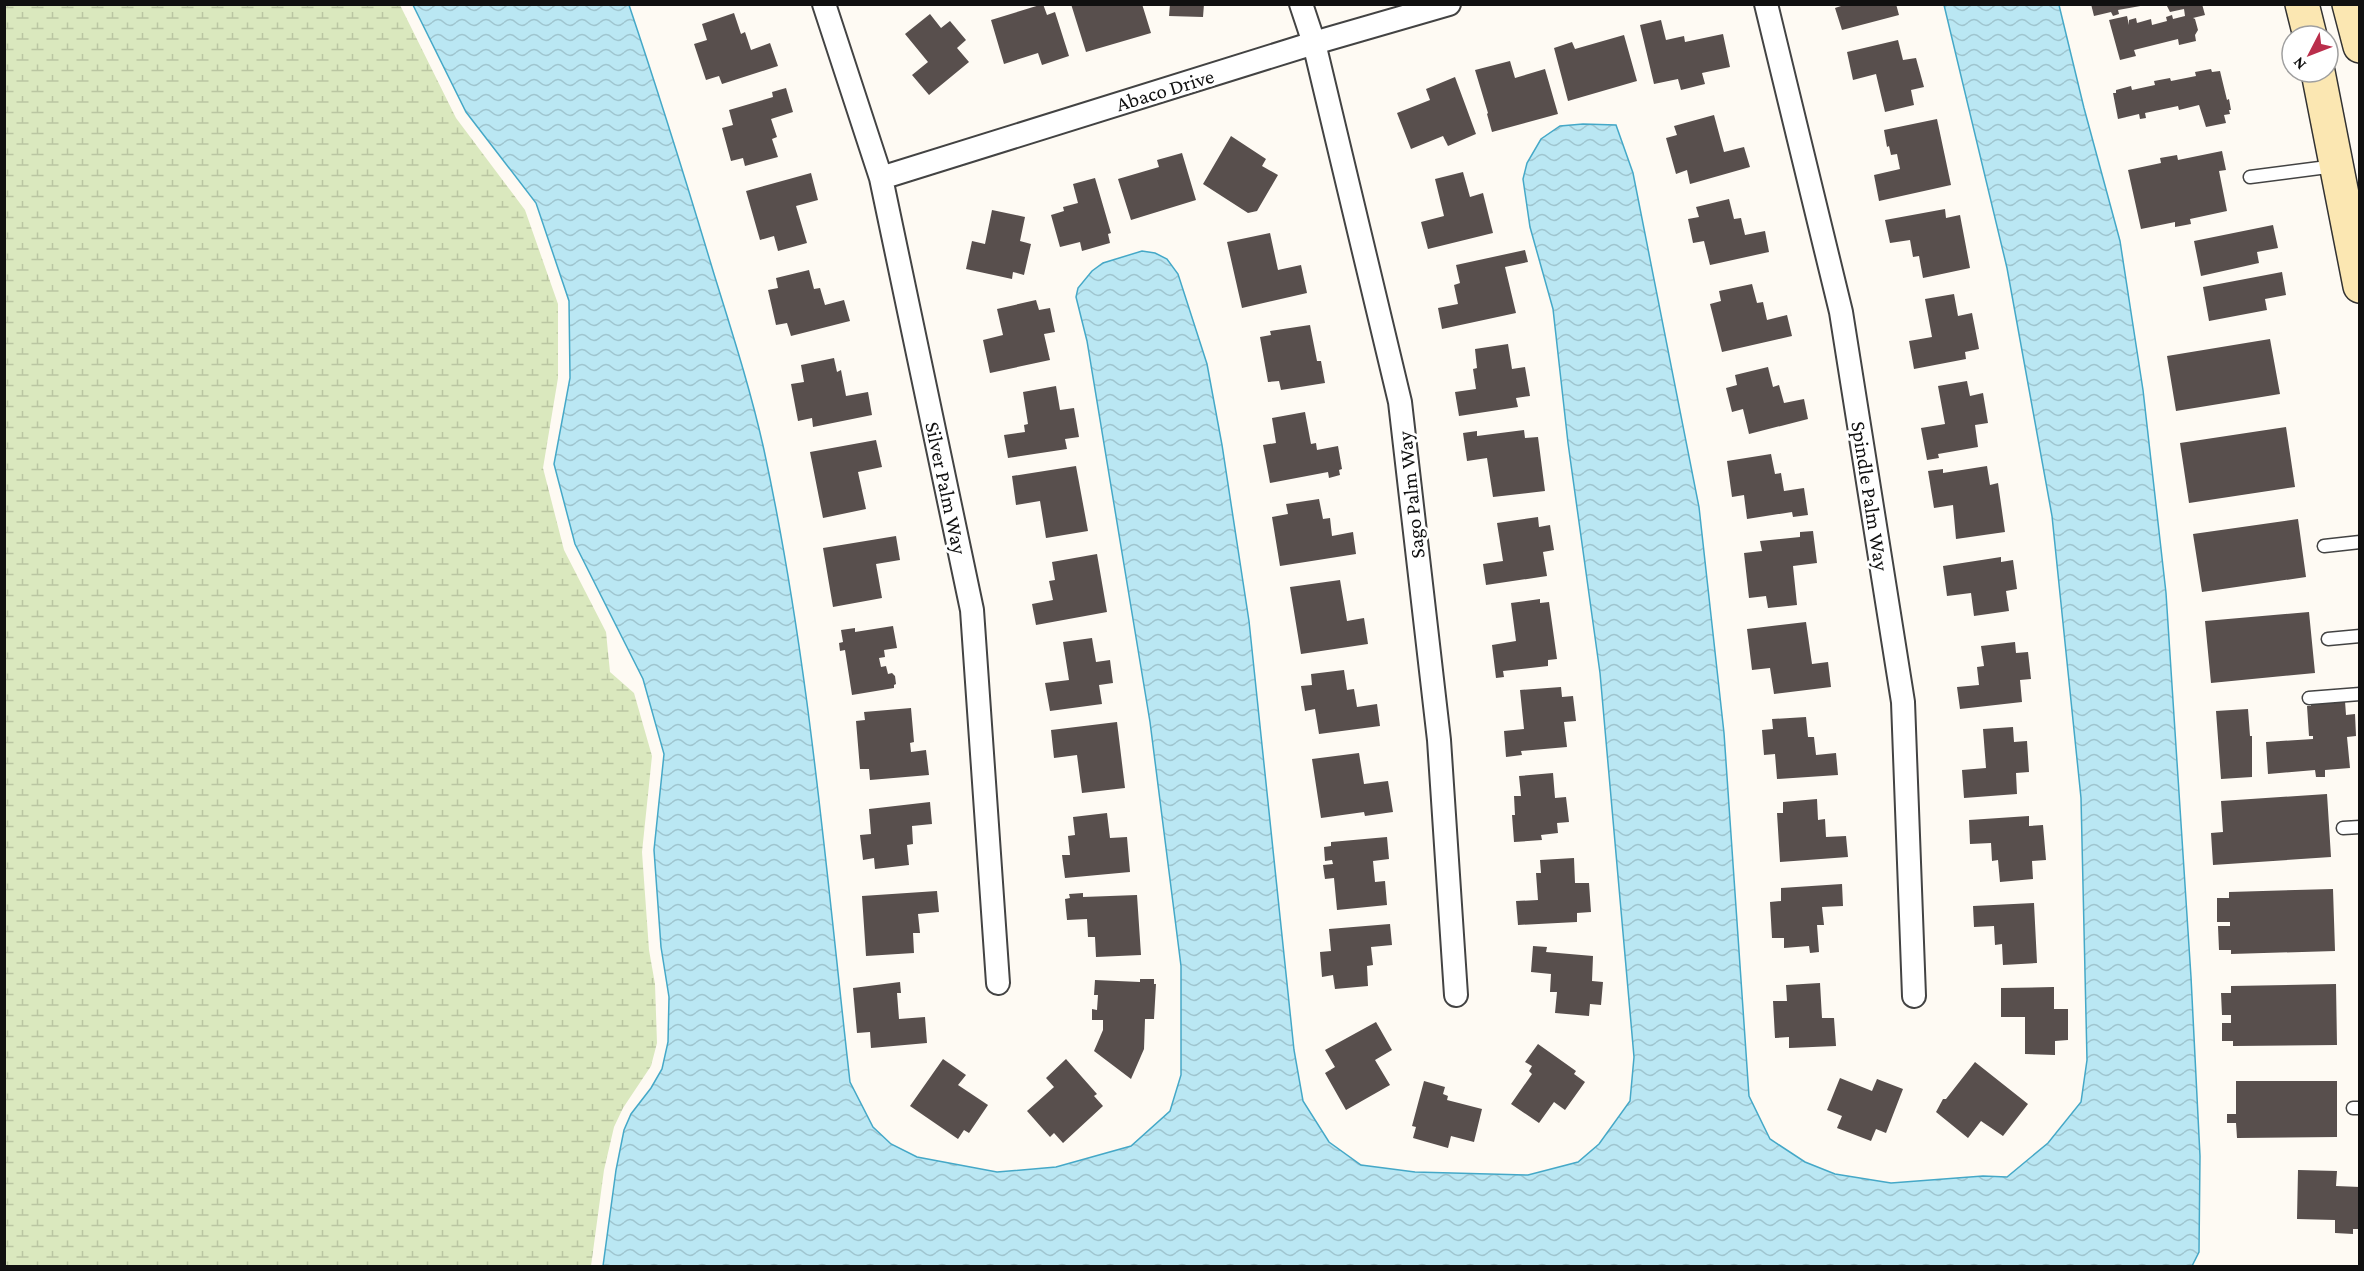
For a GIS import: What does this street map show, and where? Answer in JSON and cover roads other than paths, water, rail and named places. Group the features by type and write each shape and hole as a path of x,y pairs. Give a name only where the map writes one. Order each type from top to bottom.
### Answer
{"main road":[{"path":"2302,4 2307,24"},
{"path":"2349,4 2360,46"},
{"path":"2320,84 2360,286"}],"street":[{"name":"Silver Palm Way","path":"824,4 881,178 972,610 998,983"},
{"name":"Sago Palm Way","path":"1301,4 1314,43 1400,402 1439,740 1456,995"},
{"name":"Abaco Drive","path":"881,178 1314,43 1449,4"},
{"name":"Spindle Palm Way","path":"1766,4 1841,312 1903,702 1914,996"}],"lane":[{"path":"2250,177 2336,165"},
{"path":"2324,546 2360,542"},
{"path":"2328,639 2360,636"},
{"path":"2308,698 2360,694"},
{"path":"2343,828 2360,827"}],"water":[{"path":"413,5 629,5 673,139 734,340 764,450 780,528 805,686 850,1082 873,1127 891,1144 917,1157 997,1172 1056,1167 1131,1146 1170,1111 1181,1075 1181,966 1150,722 1087,341 1076,297 1078,288 1092,271 1103,263 1142,251 1155,253 1167,259 1178,274 1207,364 1249,621 1294,1050 1303,1101 1329,1142 1361,1165 1415,1172 1528,1175 1578,1162 1599,1144 1630,1101 1634,1057 1600,673 1568,443 1553,309 1530,227 1523,179 1527,163 1541,139 1560,126 1616,125 1633,173 1699,507 1724,733 1749,1096 1770,1139 1805,1162 1835,1174 1891,1183 1983,1176 2007,1177 2048,1143 2081,1102 2087,1060 2081,798 2052,516 2007,268 1944,5 2059,5 2120,241 2143,390 2166,593 2191,977 2200,1156 2199,1252 2192,1266 603,1266 616,1170 624,1130 631,1114 662,1069 668,1042 669,997 661,947 654,850 664,754 643,679 575,544 554,464 570,378 569,301 536,203 466,112"}]}
